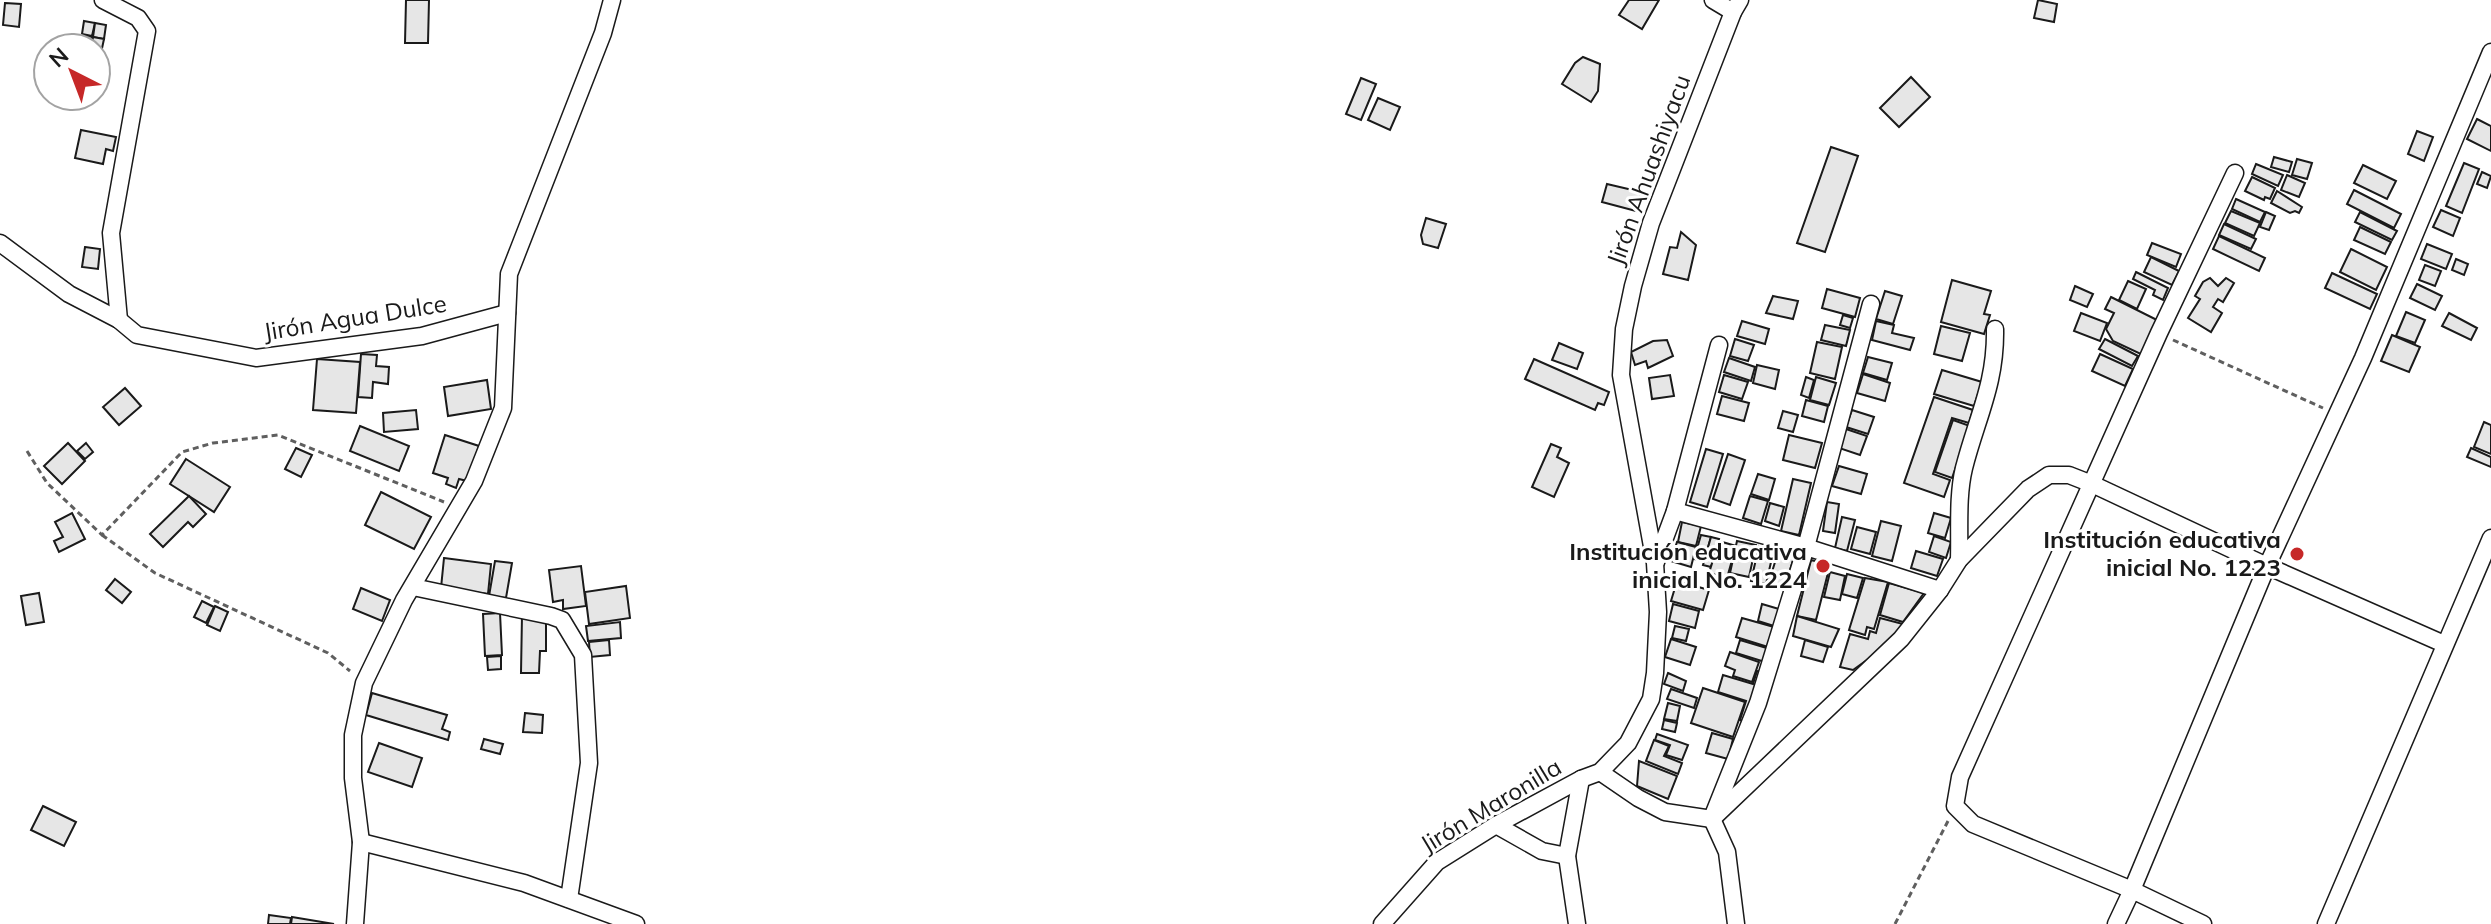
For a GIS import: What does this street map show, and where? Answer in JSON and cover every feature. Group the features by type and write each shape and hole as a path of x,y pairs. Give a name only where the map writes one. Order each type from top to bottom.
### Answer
{"street":[{"path":"103,0 138,18 147,31 111,233 119,320"},
{"path":"355,924 361,842 353,778 353,735 364,683 413,587 474,481 503,408 509,274 603,33 612,0"},
{"path":"1713,0 1736,6"},
{"name":"Jirón Ahuashiyacu","path":"1600,772 1628,743 1651,699 1655,673 1658,612 1655,563 1621,375 1624,329 1651,223 1736,6"},
{"path":"2116,924 2267,566 2337,415 2491,52"},
{"path":"2203,924 2132,890 1973,824 1955,806 1960,777 2159,333 2235,173"},
{"name":"Jirón Agua Dulce","path":"0,243 69,294 119,320 137,335 256,358 422,336 507,313"},
{"path":"1736,924 1727,852 1712,819 1758,703 1806,547 1871,304"},
{"path":"1959,560 1961,483 1992,379 1996,358 1995,329"},
{"path":"1655,563 1675,511 1719,345"},
{"path":"1712,819 1901,639 1940,590 1959,560 2028,489 2049,475 2069,475 2092,484 2444,644"},
{"path":"1675,511 1806,547 1940,590"},
{"path":"2326,924 2491,538"},
{"path":"413,587 562,620 583,655 589,763 569,899"},
{"path":"1600,772 1665,812 1712,819"},
{"name":"Jirón Maronilla","path":"1382,924 1437,862 1496,825 1600,772"},
{"path":"1577,924 1567,856 1581,779"},
{"path":"1496,825 1542,851 1567,856"},
{"path":"361,842 524,883 636,924"}],"path":[{"path":"2159,333 2337,415"},
{"path":"102,535 182,452 213,443 263,436 278,435 459,508"},
{"path":"27,451 47,483 102,535 155,573 328,653 364,683"},
{"path":"1895,924 1955,806"}],"building":[{"path":"406,0 429,0 428,43 405,43"},
{"path":"1629,0 1659,0 1642,29 1619,15"},
{"path":"2038,0 2057,4 2054,22 2034,18"},
{"path":"5,3 21,4 19,27 3,25"},
{"path":"84,21 95,23 93,32 82,32"},
{"path":"95,23 106,25 105,32 94,32"},
{"path":"1583,57 1600,64 1598,91 1591,102 1562,84 1575,63"},
{"path":"1911,77 1930,97 1899,127 1880,108"},
{"path":"1361,78 1376,84 1361,120 1346,114"},
{"path":"1378,98 1400,107 1390,130 1368,120"},
{"path":"2477,119 2491,126 2491,151 2467,139"},
{"path":"81,130 116,137 113,151 106,149 103,164 75,158"},
{"path":"2417,131 2433,137 2424,161 2408,154"},
{"path":"1831,147 1858,156 1825,252 1797,243"},
{"path":"2274,157 2292,162 2289,172 2271,167"},
{"path":"2297,159 2312,163 2307,179 2292,175"},
{"path":"2464,163 2479,169 2462,213 2446,206"},
{"path":"2256,164 2283,175 2278,186 2252,174"},
{"path":"2363,165 2396,181 2387,199 2354,183"},
{"path":"2482,172 2491,176 2487,188 2477,184"},
{"path":"2287,175 2305,183 2299,197 2281,190"},
{"path":"2252,177 2275,188 2270,199 2265,197 2264,200 2245,191"},
{"path":"1607,184 1641,192 1636,211 1602,202"},
{"path":"2354,190 2401,214 2394,228 2347,204"},
{"path":"2277,191 2302,207 2299,213 2290,213 2271,203"},
{"path":"2236,199 2265,212 2260,222 2232,209"},
{"path":"2441,210 2460,218 2453,236 2433,227"},
{"path":"2231,211 2260,223 2254,236 2225,223"},
{"path":"2266,212 2275,216 2269,230 2260,227"},
{"path":"2360,212 2397,231 2392,240 2355,222"},
{"path":"1426,218 1446,224 1438,248 1423,244 1421,235"},
{"path":"2224,224 2256,239 2251,249 2219,235"},
{"path":"2360,227 2391,242 2385,254 2354,240"},
{"path":"1681,232 1696,245 1688,280 1663,274 1670,247 1677,248"},
{"path":"2219,236 2265,258 2259,271 2213,249"},
{"path":"2152,243 2181,254 2176,267 2147,255"},
{"path":"2427,244 2452,254 2446,269 2421,259"},
{"path":"85,247 100,249 98,269 82,267"},
{"path":"2351,249 2387,267 2376,290 2340,272"},
{"path":"2151,257 2179,271 2172,285 2144,272"},
{"path":"2456,259 2468,264 2464,275 2452,270"},
{"path":"2425,265 2441,271 2435,286 2419,280"},
{"path":"2136,272 2168,288 2163,300 2153,295 2155,290 2133,279"},
{"path":"2332,273 2377,294 2370,309 2325,288"},
{"path":"2210,278 2218,286 2226,278 2234,283 2223,302 2218,299 2213,307 2222,313 2211,332 2188,318 2200,299 2195,296 2203,282"},
{"path":"1952,280 1991,291 1984,314 1990,315 1984,334 1941,322"},
{"path":"2128,281 2146,289 2137,309 2119,300"},
{"path":"2417,284 2442,296 2435,310 2410,298"},
{"path":"2075,286 2093,294 2087,307 2070,300"},
{"path":"1827,289 1860,298 1855,317 1822,308"},
{"path":"1885,291 1902,296 1893,324 1876,319"},
{"path":"1773,296 1798,301 1793,319 1766,313"},
{"path":"2111,297 2161,322 2145,356 2113,341 2106,329 2114,313 2105,309"},
{"path":"2406,312 2425,320 2415,343 2396,336"},
{"path":"2081,313 2107,323 2100,341 2074,331"},
{"path":"2449,313 2477,328 2471,340 2442,326"},
{"path":"1843,315 1853,318 1850,328 1840,325"},
{"path":"1742,321 1769,329 1765,344 1737,336"},
{"path":"1876,321 1894,325 1892,333 1914,338 1910,350 1872,340"},
{"path":"1825,325 1850,330 1846,346 1821,340"},
{"path":"1941,326 1970,333 1962,361 1934,354"},
{"path":"2392,335 2420,347 2409,372 2381,361"},
{"path":"1735,339 1754,345 1748,361 1730,356"},
{"path":"2105,339 2138,356 2132,366 2099,349"},
{"path":"1667,340 1673,356 1648,368 1646,361 1635,365 1631,352 1653,341"},
{"path":"1817,342 1842,347 1835,379 1810,373"},
{"path":"1559,343 1583,353 1577,369 1552,360"},
{"path":"361,354 377,355 376,366 389,367 388,384 373,382 372,398 358,397"},
{"path":"2100,354 2133,369 2125,386 2092,371"},
{"path":"1868,357 1892,363 1887,380 1863,373"},
{"path":"1729,358 1755,367 1751,381 1724,372"},
{"path":"317,359 360,362 356,413 313,410"},
{"path":"1534,359 1609,392 1604,405 1598,403 1595,410 1525,379"},
{"path":"1757,365 1779,370 1775,389 1753,383"},
{"path":"1942,370 1982,382 1974,406 1934,394"},
{"path":"1863,374 1890,383 1885,401 1857,393"},
{"path":"1670,375 1674,396 1652,399 1649,378"},
{"path":"1724,375 1748,382 1742,399 1719,392"},
{"path":"1806,377 1814,380 1809,398 1801,395"},
{"path":"1816,377 1836,383 1829,405 1810,400"},
{"path":"487,380 491,409 448,416 444,387"},
{"path":"125,388 141,406 119,425 103,407"},
{"path":"1722,396 1749,403 1744,421 1717,414"},
{"path":"1934,397 1973,410 1969,423 1952,418 1933,474 1950,480 1944,497 1904,483"},
{"path":"1806,400 1828,406 1824,422 1802,416"},
{"path":"416,410 418,429 384,432 383,413"},
{"path":"1852,410 1874,417 1868,434 1846,427"},
{"path":"1783,411 1798,415 1793,432 1778,428"},
{"path":"1953,420 1970,426 1952,478 1935,472"},
{"path":"2484,422 2491,425 2491,454 2474,447"},
{"path":"360,426 409,446 399,471 350,451"},
{"path":"1846,429 1867,436 1860,455 1839,448"},
{"path":"445,435 479,446 467,481 459,479 456,488 446,484 448,478 433,473"},
{"path":"1789,435 1822,443 1815,468 1783,460"},
{"path":"68,443 85,461 62,484 44,466"},
{"path":"86,443 93,452 85,459 77,451"},
{"path":"1551,444 1561,448 1557,457 1569,463 1554,497 1532,487"},
{"path":"296,448 312,455 301,477 285,469"},
{"path":"2471,448 2491,457 2491,467 2467,457"},
{"path":"1706,449 1723,454 1707,507 1690,502"},
{"path":"1728,454 1745,460 1730,505 1713,499"},
{"path":"186,459 230,487 214,512 170,484"},
{"path":"1839,466 1867,474 1861,494 1832,486"},
{"path":"1758,474 1775,479 1769,500 1751,494"},
{"path":"1793,479 1811,483 1799,535 1781,531"},
{"path":"381,492 431,517 414,549 365,525"},
{"path":"189,496 206,514 193,527 188,522 163,547 150,534"},
{"path":"1750,496 1768,501 1761,524 1743,518"},
{"path":"1827,502 1839,504 1835,533 1823,531"},
{"path":"1770,503 1784,507 1779,526 1765,521"},
{"path":"72,513 85,539 59,552 54,541 63,537 55,522"},
{"path":"1934,513 1951,518 1945,538 1928,533"},
{"path":"1842,517 1855,520 1847,551 1835,548"},
{"path":"1881,521 1901,526 1892,561 1872,556"},
{"path":"1682,522 1701,526 1696,546 1678,542"},
{"path":"1857,527 1876,532 1870,554 1851,549"},
{"path":"1701,535 1711,537 1704,561 1694,559"},
{"path":"1934,536 1951,542 1946,558 1929,552"},
{"path":"1711,537 1719,539 1711,567 1703,565"},
{"path":"1719,541 1736,546 1727,578 1709,573"},
{"path":"1737,541 1756,545 1749,577 1730,573"},
{"path":"1677,542 1696,547 1691,567 1671,561"},
{"path":"1759,546 1774,549 1766,584 1751,581"},
{"path":"1779,549 1795,554 1784,589 1768,585"},
{"path":"1916,551 1943,559 1937,576 1911,568"},
{"path":"444,558 491,564 488,594 441,588"},
{"path":"1811,560 1830,565 1816,620 1797,616"},
{"path":"495,561 512,563 506,598 489,596"},
{"path":"581,566 586,606 563,609 563,600 553,602 549,570"},
{"path":"1830,572 1845,576 1840,600 1824,597"},
{"path":"1847,574 1863,578 1857,598 1842,594"},
{"path":"1865,578 1888,582 1874,629 1867,627 1865,635 1849,630"},
{"path":"115,579 131,592 122,603 106,590"},
{"path":"1677,581 1709,590 1703,610 1671,601"},
{"path":"1889,583 1924,593 1903,622 1880,615"},
{"path":"626,586 630,618 589,624 585,592"},
{"path":"361,588 390,600 382,621 353,609"},
{"path":"39,593 44,622 26,625 21,596"},
{"path":"202,601 214,607 206,623 194,617"},
{"path":"1673,604 1699,611 1695,628 1669,621"},
{"path":"1762,604 1779,609 1774,626 1758,621"},
{"path":"215,606 228,612 220,631 207,625"},
{"path":"500,613 502,655 485,656 483,614"},
{"path":"522,615 546,615 546,651 540,651 539,673 521,673"},
{"path":"1797,616 1839,629 1831,647 1793,636"},
{"path":"1742,618 1774,627 1768,647 1736,637"},
{"path":"1880,618 1903,624 1889,644 1853,670 1840,667 1850,634 1868,639 1870,631 1876,633"},
{"path":"620,622 621,638 588,641 586,626"},
{"path":"1675,626 1689,629 1686,641 1672,638"},
{"path":"1671,639 1696,647 1690,665 1665,657"},
{"path":"609,640 610,655 590,657 589,642"},
{"path":"1740,640 1770,649 1765,662 1736,653"},
{"path":"1805,640 1828,647 1823,662 1801,656"},
{"path":"1730,652 1759,662 1752,682 1733,676 1735,670 1725,666"},
{"path":"501,656 501,669 488,670 487,657"},
{"path":"1757,671 1760,672 1744,722 1740,720 1746,701 1718,692 1723,675 1753,684"},
{"path":"1668,673 1686,681 1683,691 1664,684"},
{"path":"1703,688 1745,702 1733,737 1691,723"},
{"path":"1671,689 1697,698 1694,708 1667,699"},
{"path":"372,693 447,715 442,729 450,732 448,740 366,715"},
{"path":"1668,703 1680,706 1677,721 1664,719"},
{"path":"525,713 543,715 542,733 523,732"},
{"path":"1664,720 1677,723 1675,732 1662,729"},
{"path":"1712,733 1733,739 1728,759 1706,753"},
{"path":"1657,734 1688,745 1682,760 1666,755 1670,745 1655,740"},
{"path":"484,739 503,744 500,754 481,749"},
{"path":"1654,740 1669,746 1664,756 1682,763 1678,774 1646,761"},
{"path":"379,743 422,758 412,787 368,772"},
{"path":"1639,761 1677,776 1668,799 1637,786"},
{"path":"43,806 76,822 64,846 31,830"},
{"path":"269,915 291,918 290,924 268,924"},
{"path":"292,917 334,924 291,924"}],"place":[{"name":"Institución educativa inicial No. 1223","path":"2297,554"},
{"name":"Institución educativa inicial No. 1224","path":"1823,566"}]}
